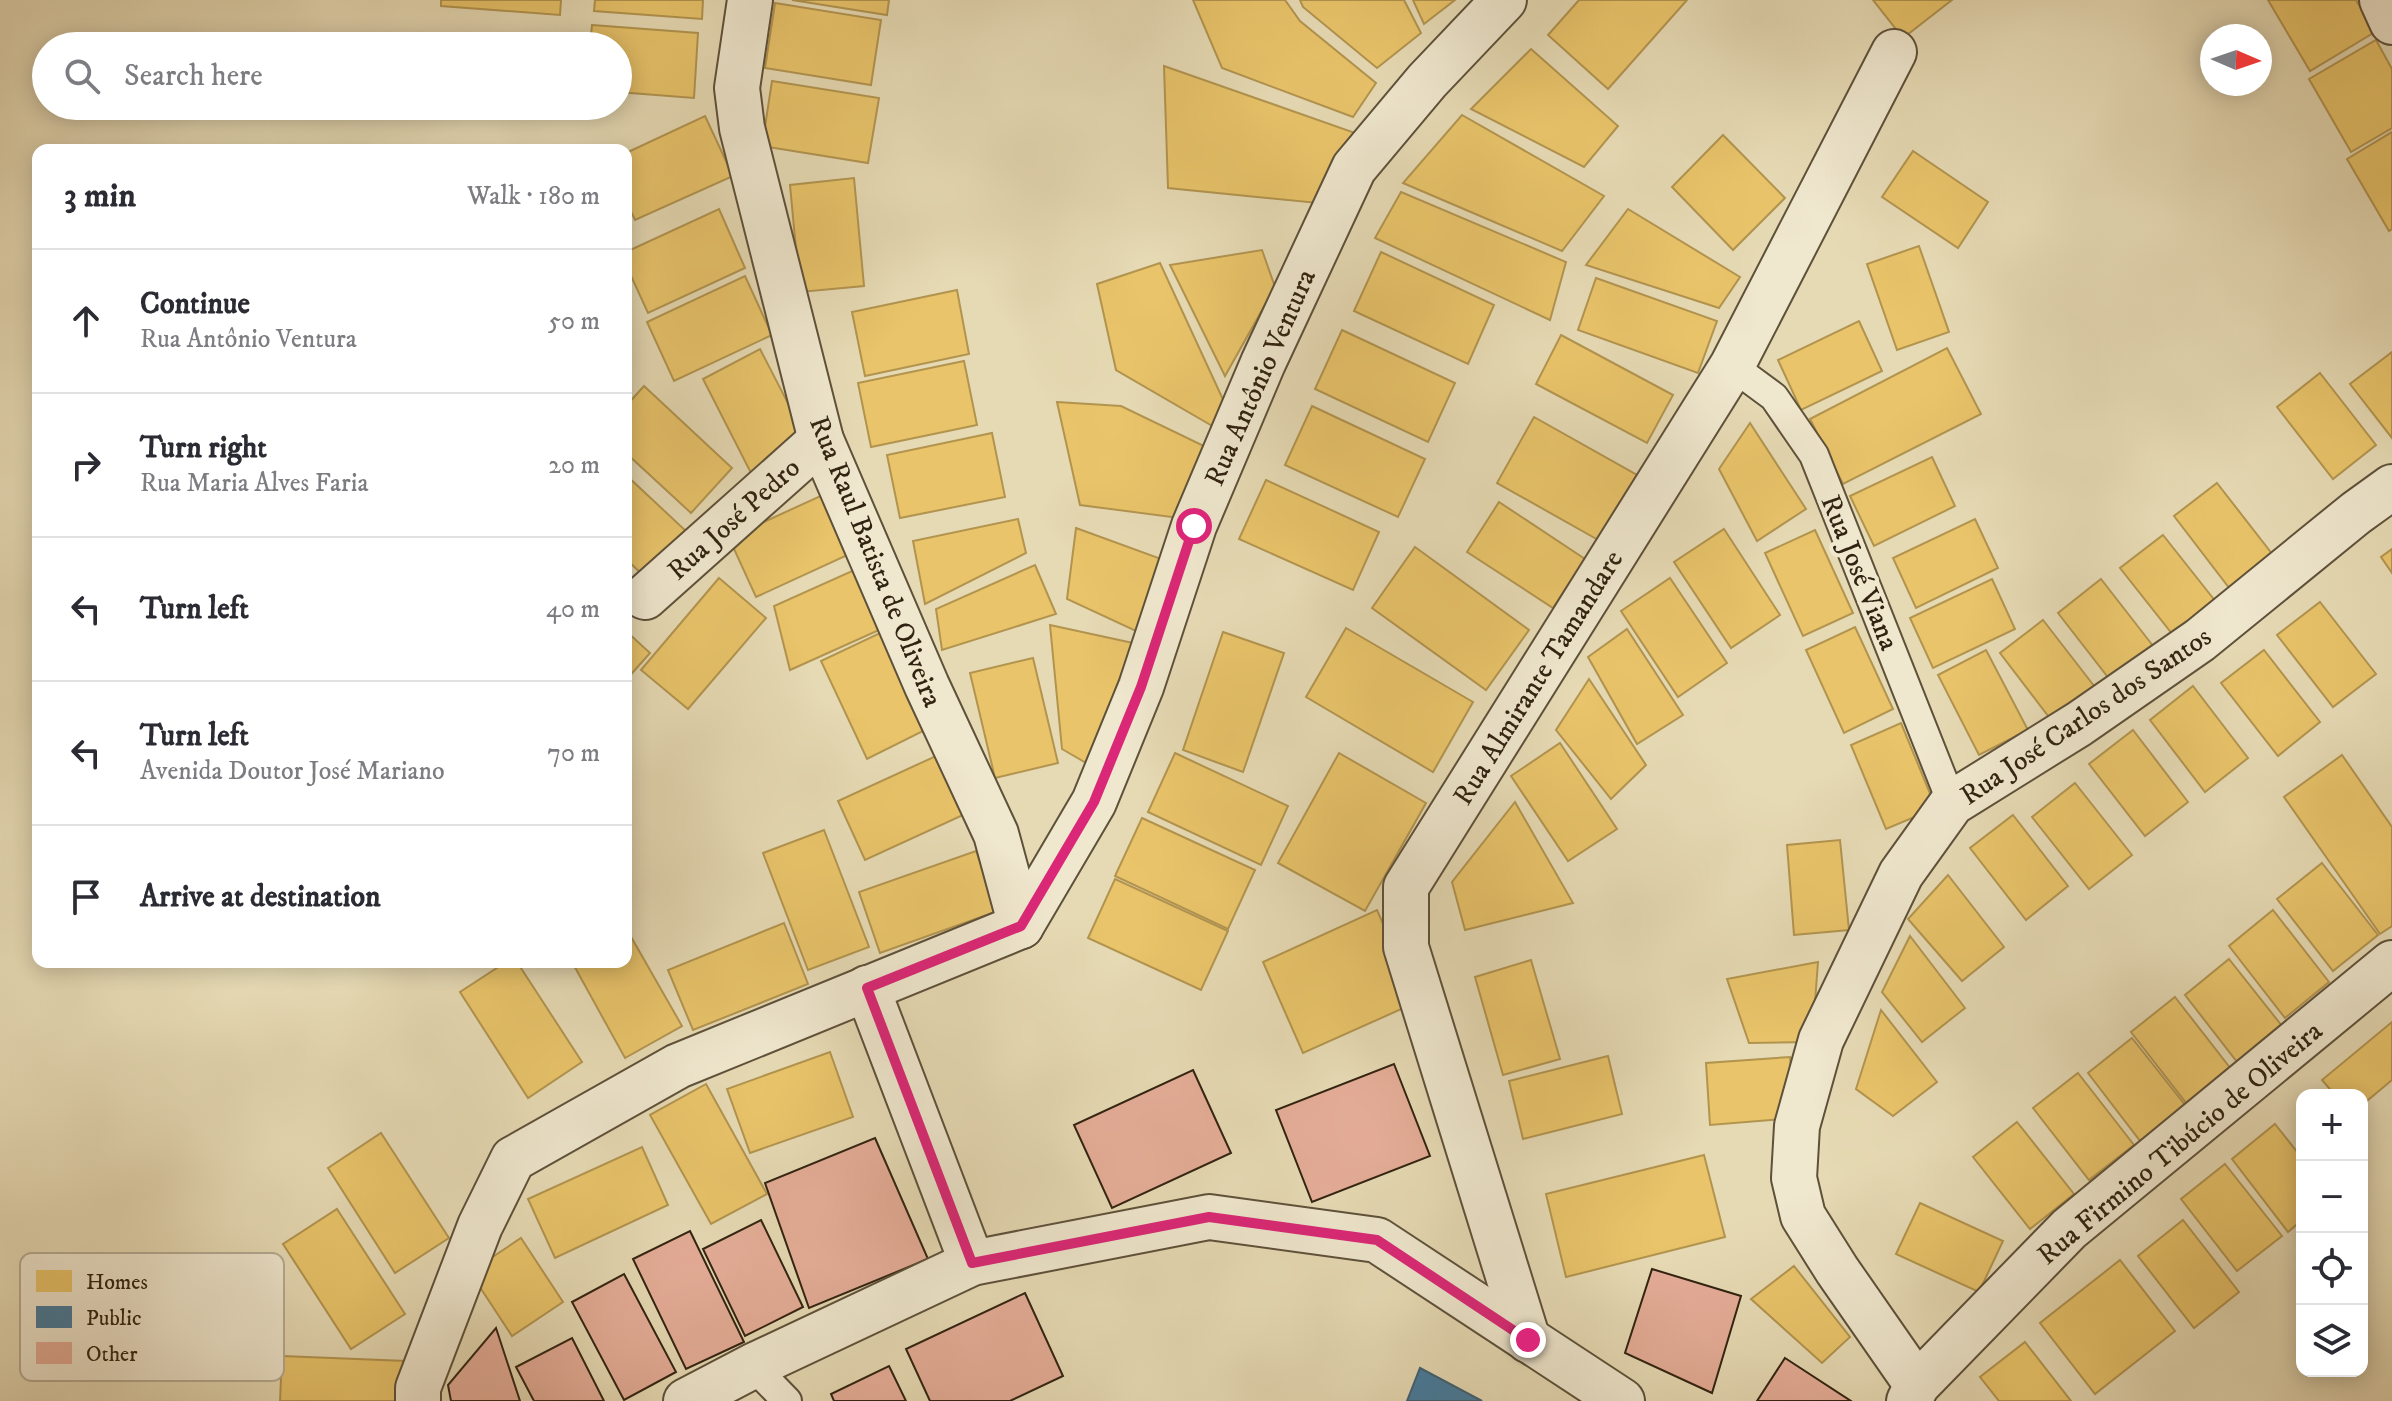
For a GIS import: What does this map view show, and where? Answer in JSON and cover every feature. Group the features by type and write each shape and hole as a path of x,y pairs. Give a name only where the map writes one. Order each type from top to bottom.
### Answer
{"street":[{"name":"Rua Raul Batista de Oliveira","path":"750,0 737,88 742,128 821,440 927,686 996,834 1021,926"},
{"name":"Rua Antônio Ventura","path":"1021,926 1094,802 1141,687 1194,526 1263,363 1354,168 1427,81 1504,0"},
{"path":"2382,0 2392,22"},
{"name":"Rua Almirante Tamandare","path":"1528,1340 1406,947 1406,887 1732,366 1894,52"},
{"name":"Rua José Pedro","path":"645,597 821,440"},
{"name":"Rua José Carlos dos Santos","path":"1913,1393 1803,1216 1794,1178 1797,1126 1821,1040 1901,874 1952,803 2079,724 2200,640 2392,487"},
{"path":"418,1401 418,1388 480,1226 513,1159 678,1066 1021,926"},
{"name":"Rua Firmino Tibúcio de Oliveira","path":"1913,1393 2069,1229 2392,963"},
{"path":"867,988 972,1263"},
{"path":"686,1401 753,1366 972,1263 1209,1217 1377,1240 1622,1401"}],"lane":[{"name":"Rua José Viana","path":"1732,366 1774,397 1814,455 1952,803"},
{"path":"753,1366 787,1401"}],"building: Homes":[{"path":"441,0 561,0 560,15 441,6"},
{"path":"595,0 703,0 702,19 594,11"},
{"path":"792,0 889,0 887,15"},
{"path":"1193,0 1285,0 1300,21 1376,83 1353,117 1222,68"},
{"path":"1300,0 1404,0 1421,33 1377,68 1303,7"},
{"path":"1413,0 1455,0 1424,24"},
{"path":"1579,0 1687,0 1608,89 1548,35"},
{"path":"1873,0 1952,0 1903,38"},
{"path":"2268,0 2356,0 2375,32 2310,71"},
{"path":"775,3 881,20 871,85 765,68"},
{"path":"592,25 698,33 694,98 632,93 632,32 591,32"},
{"path":"2376,40 2392,69 2392,128 2351,152 2309,79"},
{"path":"1531,49 1618,126 1584,167 1471,109"},
{"path":"1164,66 1358,134 1328,204 1168,188"},
{"path":"772,81 879,98 868,163 762,146"},
{"path":"1462,115 1604,196 1562,251 1403,183"},
{"path":"705,116 733,176 635,220 632,214 632,150"},
{"path":"2392,132 2392,229 2389,231 2347,159"},
{"path":"1723,135 1785,198 1733,250 1672,187"},
{"path":"1913,151 1988,202 1958,248 1882,197"},
{"path":"854,178 864,286 800,292 790,185"},
{"path":"1401,192 1566,262 1550,320 1375,238"},
{"path":"719,209 745,268 648,313 632,278 632,249"},
{"path":"1628,209 1740,277 1719,308 1586,265"},
{"path":"1919,246 1949,332 1897,350 1867,264"},
{"path":"1262,250 1275,287 1225,376 1170,265"},
{"path":"1381,252 1494,305 1468,364 1354,311"},
{"path":"1160,263 1226,406 1214,427 1116,370 1097,284"},
{"path":"745,276 772,335 674,381 647,322"},
{"path":"1596,278 1717,321 1698,373 1578,330"},
{"path":"957,290 969,354 865,376 852,312"},
{"path":"1859,321 1882,371 1801,410 1778,360"},
{"path":"1342,330 1455,383 1428,442 1315,389"},
{"path":"1561,335 1673,395 1647,443 1536,384"},
{"path":"1947,348 1981,414 1843,484 1810,419"},
{"path":"760,349 810,446 752,475 703,379"},
{"path":"2392,352 2392,438 2350,384"},
{"path":"964,361 977,425 871,447 858,383"},
{"path":"2320,373 2376,445 2333,479 2277,407"},
{"path":"644,386 732,468 691,513 632,459 632,399"},
{"path":"1057,402 1121,406 1206,447 1179,518 1080,505"},
{"path":"1312,406 1425,459 1398,517 1285,465"},
{"path":"1534,417 1637,475 1600,541 1497,483"},
{"path":"1750,423 1806,509 1757,541 1719,469"},
{"path":"992,433 1005,497 900,518 887,455"},
{"path":"1932,457 1955,506 1874,546 1850,496"},
{"path":"1266,480 1379,532 1353,590 1239,539"},
{"path":"632,481 687,532 646,578 632,565"},
{"path":"2217,483 2273,555 2230,589 2174,516"},
{"path":"827,493 854,552 756,597 729,538"},
{"path":"1499,502 1585,559 1553,608 1467,552"},
{"path":"1018,519 1026,553 925,604 913,541"},
{"path":"1975,519 1998,568 1916,608 1893,558"},
{"path":"1076,528 1164,560 1138,632 1067,599"},
{"path":"1724,529 1780,615 1731,648 1674,562"},
{"path":"1815,530 1853,613 1803,636 1765,553"},
{"path":"2163,535 2220,607 2177,640 2120,568"},
{"path":"1415,547 1529,630 1486,690 1372,608"},
{"path":"2392,549 2392,573 2381,557"},
{"path":"1035,565 1056,614 942,650 936,609"},
{"path":"861,567 888,626 790,670 774,606"},
{"path":"719,578 766,618 688,709 641,670"},
{"path":"1670,578 1727,663 1678,697 1621,611"},
{"path":"1992,579 2015,629 1933,668 1910,618"},
{"path":"2101,579 2157,651 2114,685 2058,613"},
{"path":"2320,602 2376,674 2333,707 2277,635"},
{"path":"2043,620 2098,691 2055,725 2000,653"},
{"path":"1050,625 1133,643 1088,764 1062,749"},
{"path":"1855,627 1893,709 1844,733 1806,650"},
{"path":"1346,628 1473,702 1433,772 1306,697"},
{"path":"1627,629 1683,715 1637,744 1588,657"},
{"path":"1223,632 1284,653 1243,772 1183,750"},
{"path":"880,633 925,730 867,759 821,661"},
{"path":"632,636 650,653 632,673"},
{"path":"1986,650 2028,730 1979,755 1938,675"},
{"path":"2264,650 2320,722 2278,756 2221,683"},
{"path":"1033,658 1058,763 995,778 970,673"},
{"path":"1589,679 1646,765 1611,799 1556,730"},
{"path":"2193,686 2248,758 2205,792 2150,720"},
{"path":"1901,723 1936,808 1886,829 1851,745"},
{"path":"2133,730 2188,802 2145,836 2089,764"},
{"path":"1560,743 1617,829 1568,861 1511,776"},
{"path":"1175,753 1288,806 1261,865 1148,812"},
{"path":"1339,753 1426,803 1365,911 1278,863"},
{"path":"2342,755 2392,827 2392,926 2380,934 2284,797"},
{"path":"936,756 963,815 865,860 838,801"},
{"path":"2075,783 2132,855 2089,889 2032,817"},
{"path":"1515,802 1573,903 1465,930 1452,882"},
{"path":"2013,815 2068,886 2026,920 1970,848"},
{"path":"1142,818 1255,870 1228,929 1115,876"},
{"path":"824,830 869,947 808,970 763,853"},
{"path":"1840,840 1849,930 1794,935 1787,845"},
{"path":"976,851 998,911 880,953 859,892"},
{"path":"2322,863 2378,935 2333,971 2277,899"},
{"path":"1948,875 2004,947 1962,981 1908,919"},
{"path":"1115,879 1228,931 1201,990 1088,938"},
{"path":"1377,910 1417,1002 1303,1053 1263,962"},
{"path":"2273,910 2329,982 2285,1018 2229,946"},
{"path":"784,923 808,984 693,1030 668,970"},
{"path":"1910,936 1965,1008 1922,1042 1882,992"},
{"path":"632,938 682,1026 625,1058 575,968 632,968"},
{"path":"2229,959 2286,1031 2241,1067 2185,995"},
{"path":"1531,960 1560,1059 1503,1075 1475,977"},
{"path":"1818,962 1812,1042 1749,1043 1727,979"},
{"path":"497,968 521,968 582,1062 528,1098 460,992"},
{"path":"2175,997 2231,1069 2187,1104 2131,1032"},
{"path":"1881,1010 1937,1082 1893,1116 1856,1089"},
{"path":"2392,1022 2392,1080 2368,1100 2368,1089 2330,1089 2322,1080"},
{"path":"2132,1038 2189,1110 2144,1146 2088,1073"},
{"path":"830,1052 853,1117 750,1153 727,1089"},
{"path":"1608,1056 1622,1114 1523,1139 1509,1081"},
{"path":"1790,1057 1795,1118 1710,1125 1706,1063"},
{"path":"2078,1073 2134,1145 2089,1180 2033,1108"},
{"path":"706,1084 767,1194 711,1224 650,1115"},
{"path":"2017,1122 2074,1194 2030,1229 1973,1157"},
{"path":"2275,1124 2296,1150 2296,1225 2288,1232 2232,1159"},
{"path":"381,1133 449,1238 395,1273 328,1168"},
{"path":"642,1147 668,1205 555,1258 528,1199"},
{"path":"1704,1155 1725,1237 1566,1277 1546,1194"},
{"path":"2225,1164 2282,1236 2237,1271 2181,1199"},
{"path":"1920,1203 2003,1241 1979,1292 1896,1254"},
{"path":"337,1209 405,1314 351,1349 283,1244"},
{"path":"2183,1220 2239,1292 2194,1328 2138,1256"},
{"path":"521,1238 563,1302 512,1336 470,1272"},
{"path":"2120,1260 2175,1331 2095,1394 2040,1323"},
{"path":"1794,1266 1850,1337 1822,1363 1751,1299"},
{"path":"2025,1342 2071,1401 1999,1401 1980,1377"},
{"path":"284,1356 406,1361 404,1401 280,1401"}],"building: Public":[{"path":"1420,1368 1482,1401 1407,1401"}],"building: Other":[{"path":"1394,1064 1430,1156 1312,1202 1276,1110"},
{"path":"1193,1070 1231,1153 1112,1208 1074,1125"},
{"path":"875,1138 928,1259 809,1308 765,1183"},
{"path":"761,1220 803,1307 745,1336 703,1249"},
{"path":"690,1231 744,1342 686,1369 633,1259"},
{"path":"1652,1269 1741,1296 1712,1393 1625,1353"},
{"path":"624,1274 676,1372 624,1400 572,1302"},
{"path":"1025,1293 1063,1376 1010,1401 930,1401 906,1349"},
{"path":"496,1328 520,1401 451,1401 448,1385"},
{"path":"572,1338 604,1401 534,1401 516,1367"},
{"path":"1785,1358 1851,1401 1757,1401"},
{"path":"889,1366 906,1401 834,1401 831,1394"}],"route":[{"path":"1194,526 1141,687 1094,802 1021,926 867,988 972,1263 1209,1217 1377,1240 1528,1340"}]}
